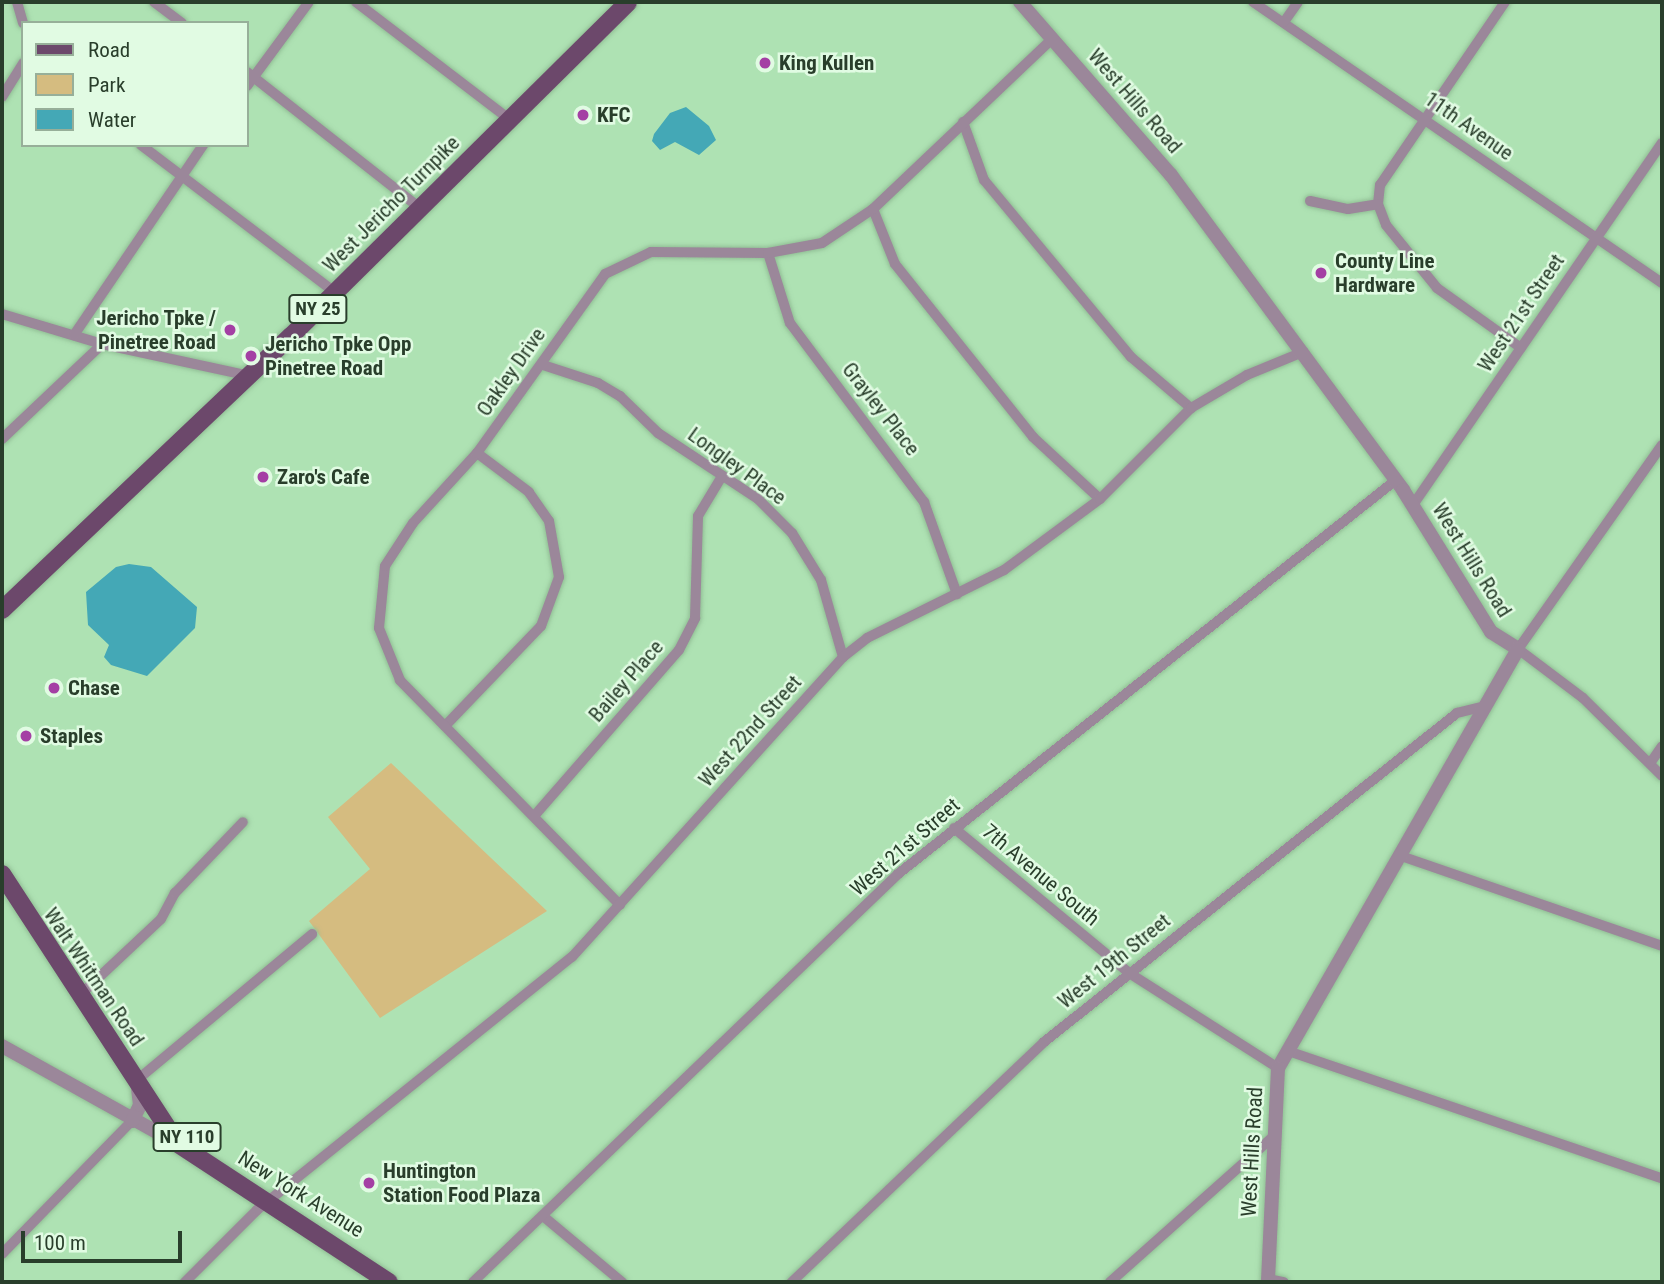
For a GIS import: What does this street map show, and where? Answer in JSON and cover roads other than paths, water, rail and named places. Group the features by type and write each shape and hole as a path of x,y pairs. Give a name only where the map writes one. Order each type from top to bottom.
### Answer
{"main road":[{"name":"West Jericho Turnpike","path":"2,610 250,376 628,2"},
{"name":"Walt Whitman Road","path":"2,874 8,894 178,1144"},
{"name":"Walt Whitman Road","path":"137,1080 203,1153 245,1185"},
{"name":"New York Avenue","path":"178,1144 270,1201 389,1282"}],"street":[{"path":"18,2 23,21"},
{"path":"154,2 179,21"},
{"path":"309,2 249,78 420,208"},
{"path":"356,2 509,119"},
{"name":"West Hills Road","path":"1020,2 1171,175 1396,480 1490,632 1518,649 1278,1068 1268,1280"},
{"name":"11th Avenue","path":"1253,2 1662,283"},
{"path":"1284,22 1298,2"},
{"path":"1505,2 1380,185 1378,204 1386,225 1437,288 1521,348"},
{"name":"Oakley Drive","path":"620,905 535,815 400,680 386,654 379,628 379,587 395,546 477,453 543,365 588,293 628,260 676,250 768,253 822,243 873,209 1052,39"},
{"path":"2,97 21,66"},
{"path":"963,122 984,180 1131,357 1191,408"},
{"name":"West 21st Street","path":"1413,505 1662,143"},
{"path":"144,147 335,292"},
{"path":"74,335 202,147"},
{"path":"1310,201 1348,209 1378,204"},
{"path":"873,209 895,264 1033,437 1100,499"},
{"name":"Grayley Place","path":"768,253 789,323 924,502 957,594"},
{"path":"2,314 102,344 250,376"},
{"path":"2,439 102,344"},
{"name":"West 22nd Street","path":"185,1282 270,1201 554,972 620,905 843,657 867,638 1004,570 1100,499 1191,408 1247,375 1303,352"},
{"name":"Longley Place","path":"543,365 598,383 658,433 758,499 808,555 843,657"},
{"path":"1662,444 1518,649 1583,698 1651,762 1662,776"},
{"path":"445,726 541,626 559,577 549,521 529,492 477,453"},
{"name":"Bailey Place","path":"535,815 679,650 695,618 698,516 722,476"},
{"name":"West 21st Street","path":"474,1282 898,874 1396,480"},
{"name":"West 19th Street","path":"792,1282 1044,1042 1457,713 1485,706"},
{"path":"1651,762 1662,746"},
{"path":"79,996 114,964 243,822"},
{"name":"7th Avenue South","path":"954,828 1129,973 1278,1068"},
{"path":"1401,856 1662,946"},
{"path":"2,1254 132,1121 140,1105 137,1080 312,934"},
{"name":"New York Avenue","path":"2,1047 178,1144"},
{"path":"1288,1051 1662,1178"},
{"path":"1110,1282 1273,1137"},
{"path":"543,1216 622,1282"},
{"path":"1268,1280 1284,1282"}],"water":[{"path":"686,107 709,126 716,140 699,155 675,142 660,150 652,141 654,134 670,113"},
{"path":"129,564 151,567 197,607 195,628 147,676 111,665 104,657 109,645 88,625 86,592 116,567"}],"place":[{"name":"King Kullen","path":"765,63"},
{"name":"KFC","path":"583,115"},
{"name":"County Line Hardware","path":"1321,273"},
{"name":"Jericho Tpke / Pinetree Road","path":"230,330"},
{"name":"Jericho Tpke Opp Pinetree Road","path":"251,356"},
{"name":"Zaro's Cafe","path":"263,477"},
{"name":"Chase","path":"54,688"},
{"name":"Staples","path":"26,736"},
{"name":"Huntington Station Food Plaza","path":"369,1183"}]}
